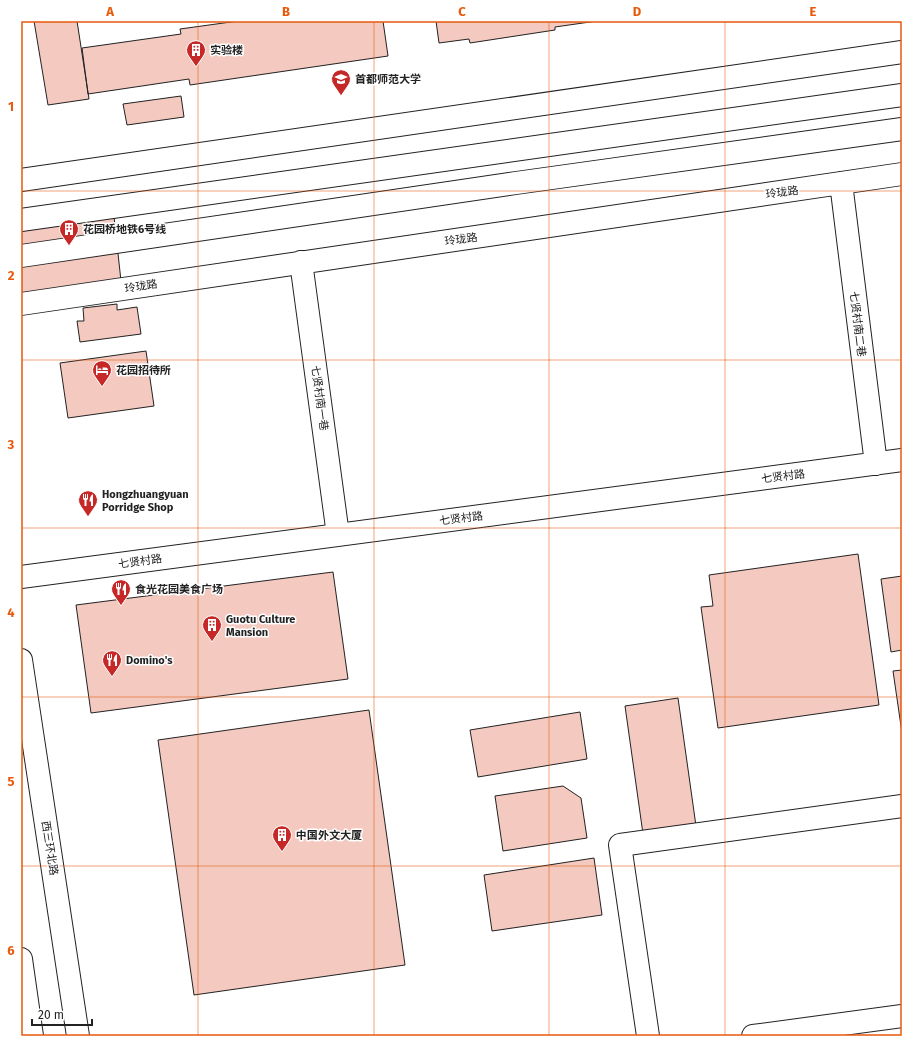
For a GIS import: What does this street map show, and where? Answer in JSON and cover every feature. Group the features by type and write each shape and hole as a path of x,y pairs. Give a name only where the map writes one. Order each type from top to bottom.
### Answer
{"main road":[{"path":"21,180 902,52"},
{"path":"21,220 902,95"},
{"path":"21,256 508,184 902,129"},
{"name":"玲珑路","path":"21,304 902,174"},
{"name":"七贤村南二巷","path":"841,184 876,464"},
{"name":"七贤村南一巷","path":"301,262 338,535"},
{"name":"七贤村路","path":"21,577 902,460"},
{"name":"西三环北路","path":"21,660 78,1036"},
{"path":"648,1036 620,844 902,806"},
{"path":"21,959 32,1036"},
{"path":"753,1036 902,1016"}],"building":[{"path":"34,21 77,21 89,99 48,105"},
{"name":"实验楼","path":"238,21 383,21 388,56 190,85 189,79 88,94 82,48 181,34 180,29"},
{"path":"436,21 597,21 555,27 555,30 470,43 469,39 439,43"},
{"path":"181,96 184,117 127,125 123,104"},
{"name":"花园桥地铁6号线","path":"112,198 121,281 21,295 21,211"},
{"path":"117,304 117,310 137,307 141,334 80,342 77,321 84,321 83,308"},
{"path":"146,351 154,406 68,418 60,363"},
{"path":"858,554 879,705 718,728 701,607 713,606 709,575"},
{"name":"Guotu Culture Mansion","path":"333,572 348,679 91,713 76,605"},
{"path":"902,576 902,650 891,652 881,579"},
{"path":"902,670 902,733 893,671"},
{"path":"678,698 696,826 643,834 625,706"},
{"name":"中国外文大厦","path":"369,710 405,965 194,995 158,740"},
{"path":"580,712 587,759 478,777 470,730"},
{"path":"563,786 581,798 587,838 503,851 495,796"},
{"path":"594,858 602,915 492,931 484,875"}],"place":[{"name":"实验楼","path":"196,67"},
{"name":"首都师范大学","path":"341,96"},
{"name":"花园桥地铁6号线","path":"69,246"},
{"name":"花园招待所","path":"102,387"},
{"name":"Hongzhuangyuan Porridge Shop","path":"88,517"},
{"name":"食光花园美食广场","path":"121,606"},
{"name":"Guotu Culture Mansion","path":"212,642"},
{"name":"Domino's","path":"112,677"},
{"name":"中国外文大厦","path":"282,852"}]}
